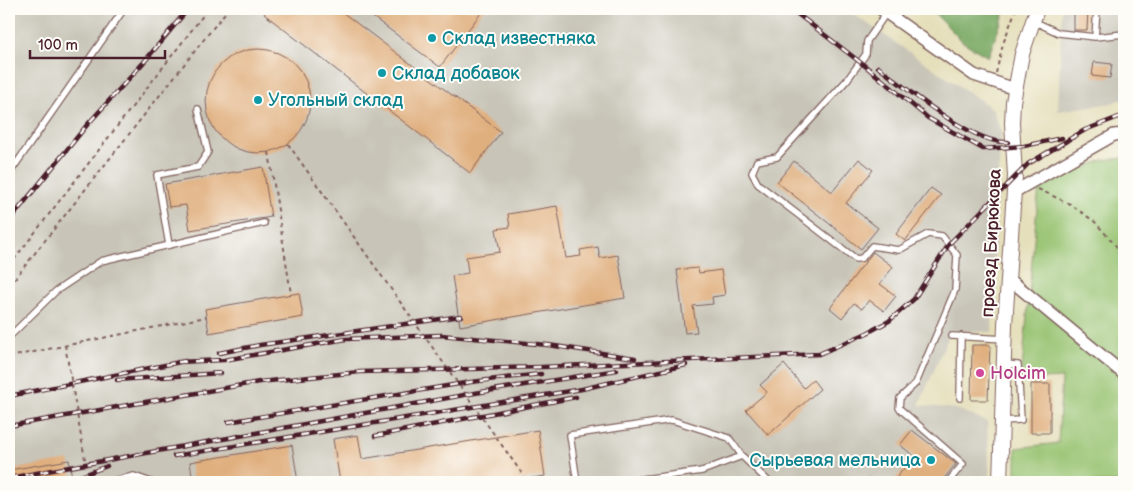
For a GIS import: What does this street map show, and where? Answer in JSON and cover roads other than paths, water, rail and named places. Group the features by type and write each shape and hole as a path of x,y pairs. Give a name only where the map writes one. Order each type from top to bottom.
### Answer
{"street":[{"path":"884,10 974,75 1015,89"},
{"name":"проезд Бирюкова","path":"1000,482 1005,339 1014,192 1012,123 1015,89 1022,54 1035,15"},
{"path":"1014,192 1114,135 1124,134"},
{"path":"1009,279 1124,374"}],"lane":[{"path":"9,174 124,9"},
{"path":"1095,37 1097,9"},
{"path":"884,10 867,41 866,54 847,80 777,157 757,161 752,173 758,184 856,259 862,258 872,246 899,250 928,234 942,236 957,255 955,290 916,383 900,398 899,408 963,464 948,482"},
{"path":"1035,15 1059,33 1095,37 1124,34"},
{"path":"169,245 157,175 198,167 208,152 198,109"},
{"path":"9,337 56,291 100,261 264,223"},
{"path":"952,336 1005,339"},
{"path":"960,398 961,336"},
{"path":"577,482 570,435 672,420 729,438 742,456 769,482"},
{"path":"621,482 702,472 742,456"},
{"path":"108,482 134,476 151,482"}],"railway":[{"path":"9,221 87,125 144,62 188,9"},
{"path":"791,9 869,69 928,118 983,149 1024,146 1062,138"},
{"path":"878,67 940,114 959,125 994,140 1008,142"},
{"path":"9,426 259,382 360,372 542,367 819,354 889,321 914,299 949,244 1028,164 1085,130 1124,115"},
{"path":"219,353 260,345 461,316"},
{"path":"178,362 224,360 346,339 441,335 548,345 635,358"},
{"path":"9,396 185,361"},
{"path":"174,456 582,389 686,365"},
{"path":"9,478 475,393 617,370"},
{"path":"117,380 221,373"},
{"path":"228,422 471,382 541,374"},
{"path":"375,436 576,397"},
{"path":"65,482 107,466"}],"place":[{"name":"Склад известняка","path":"432,38"},
{"name":"Склад добавок","path":"382,73"},
{"name":"Угольный склад","path":"258,100"},
{"name":"Holcim","path":"980,373"},
{"name":"Сырьевая мельница","path":"931,460"}]}
